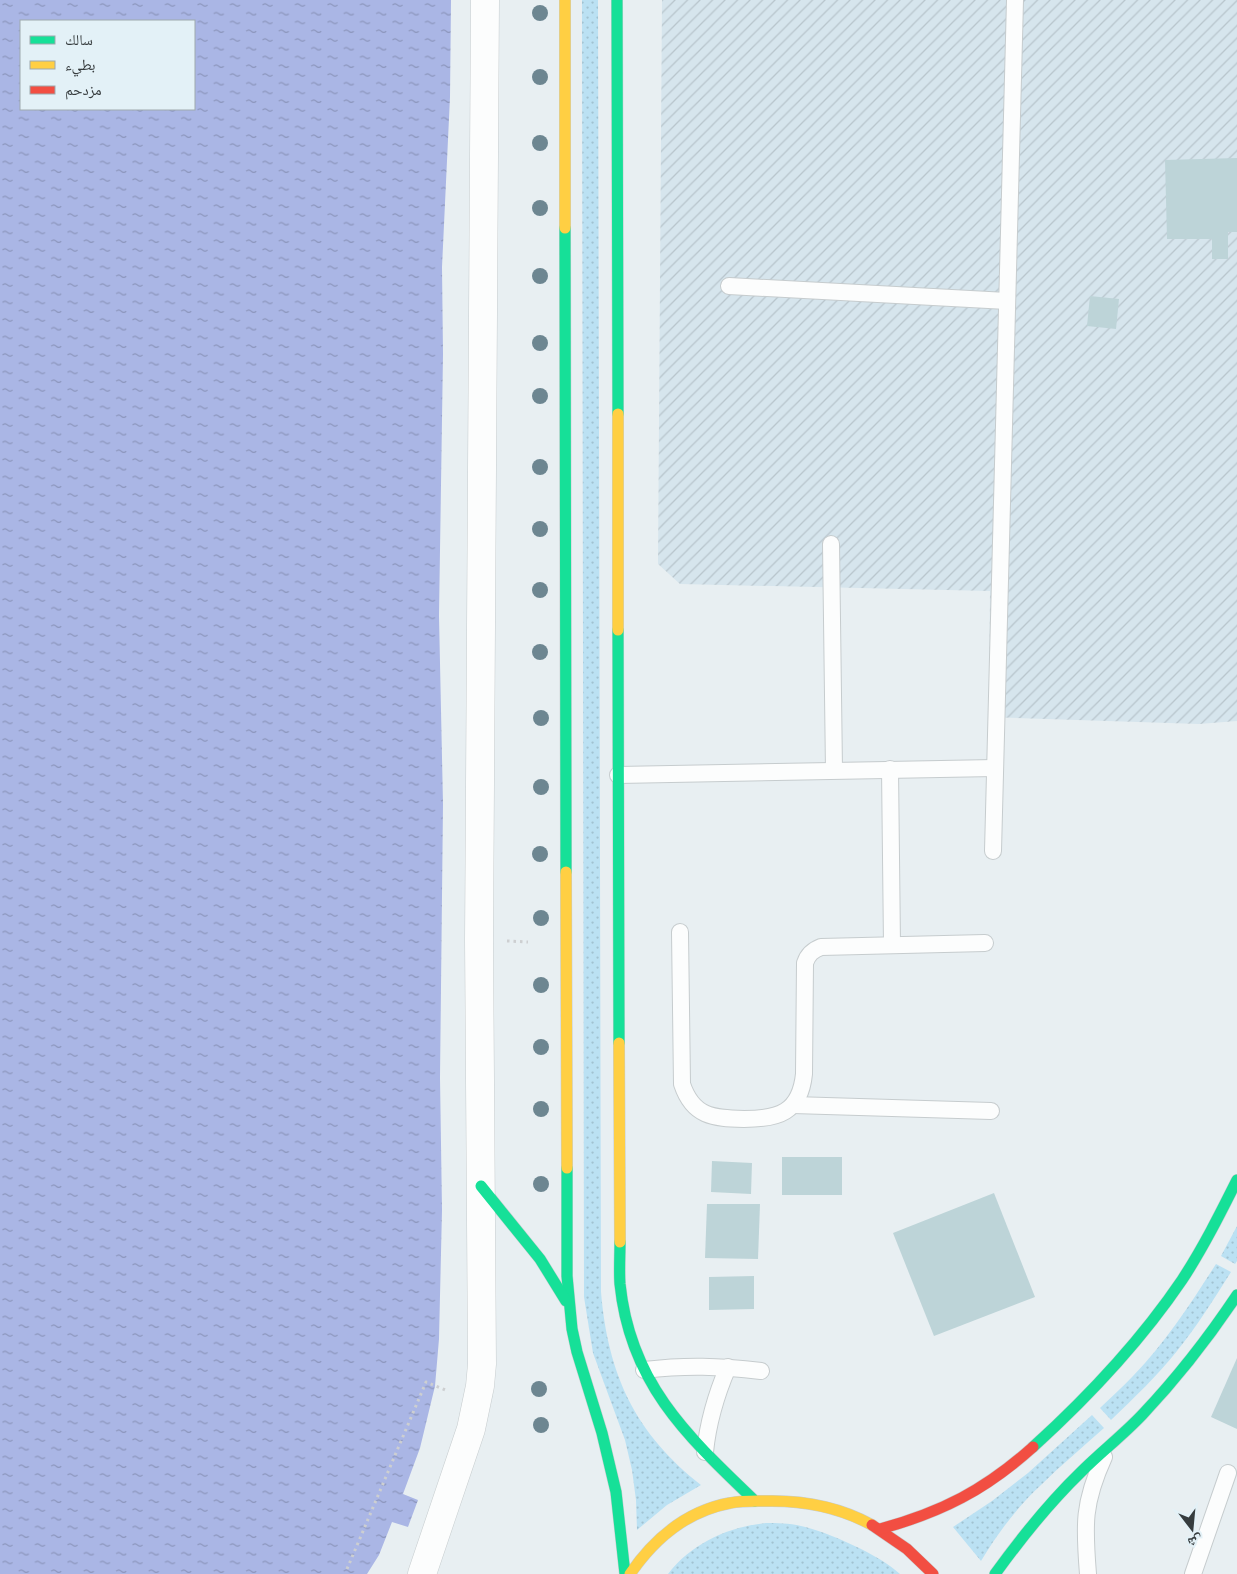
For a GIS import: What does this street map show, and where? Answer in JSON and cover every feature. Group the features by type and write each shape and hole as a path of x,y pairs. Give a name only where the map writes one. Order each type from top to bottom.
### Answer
{"main road":[{"path":"565,0 566,1276 577,1352 610,1463 620,1522 625,1574"},
{"path":"617,0 620,1283 624,1312 631,1340 656,1393 672,1417 755,1501"},
{"path":"880,1529 916,1520 952,1504 986,1485 1018,1462 1078,1405 1137,1342 1163,1307 1210,1234 1237,1180"},
{"path":"481,1186 505,1218 531,1247 569,1306"},
{"path":"995,1574 1048,1506 1170,1384 1203,1344 1237,1295"},
{"path":"630,1574 640,1559 658,1539 680,1523 703,1511 729,1503 781,1501 807,1503 856,1517 880,1529 901,1543 933,1574"}],"street":[{"path":"422,1574 471,1429 480,1386 482,1364 479,940 484,0"}],"lane":[{"path":"993,851 1015,0"},
{"path":"729,286 1007,301"},
{"path":"831,544 834,770"},
{"path":"618,775 995,768"},
{"path":"890,769 892,945"},
{"path":"680,932 682,1084 686,1095 693,1105 713,1117 724,1118 762,1119 774,1117 793,1105 799,1096 803,1085 805,969 807,957 821,946 985,943"},
{"path":"793,1105 990,1111"},
{"path":"644,1370 686,1366 761,1370"},
{"path":"705,1452 715,1400 728,1367"},
{"path":"1088,1574 1085,1520 1088,1500 1093,1482 1110,1446"},
{"path":"1193,1574 1228,1473"}],"path":[{"path":"517,941 528,942"},
{"path":"347,1568 426,1382 452,1393"}],"shaded area":[{"path":"582,0 598,0 601,1292 610,1350 618,1376 629,1400 642,1423 659,1445 701,1485 667,1505 637,1530 632,1470 625,1440 593,1353 584,1297"},
{"path":"662,0 1237,0 1237,721 1199,724 989,717 990,591 680,584 658,564"},
{"path":"1237,1226 1237,1261 1235,1264 1221,1256"},
{"path":"1216,1264 1231,1272 1205,1312 1169,1360 1145,1387 1111,1420 1100,1408 1156,1350"},
{"path":"1092,1415 1104,1428 1032,1493 1001,1530 981,1561 953,1527 992,1501 1028,1473"},
{"path":"766,1523 797,1525 825,1533 880,1559 900,1574 668,1574 688,1554 712,1538 738,1528"}],"water":[{"path":"0,0 451,0 450,97 442,267 443,354 439,616 443,804 440,1078 442,1210 439,1339 435,1386 420,1448 403,1494 418,1500 408,1527 392,1522 379,1555 367,1574 0,1574"}],"building":[{"path":"1237,158 1237,232 1228,232 1228,259 1212,259 1212,239 1167,239 1165,160"},
{"path":"1090,296 1119,299 1116,329 1087,326"},
{"path":"782,1157 842,1157 842,1195 782,1195"},
{"path":"712,1161 752,1163 751,1194 711,1192"},
{"path":"994,1193 1035,1297 934,1336 893,1233"},
{"path":"707,1204 760,1204 758,1259 705,1258"},
{"path":"754,1276 754,1309 709,1310 709,1277"},
{"path":"1237,1358 1237,1429 1211,1417"}],"traffic: fast":[{"path":"617,0 618,414"},
{"path":"565,228 566,872"},
{"path":"618,630 619,1043"},
{"path":"567,1168 567,1276 572,1329 577,1352 602,1433 616,1492 625,1574"},
{"path":"1033,1447 1093,1389 1131,1347 1166,1303 1197,1256 1237,1180"},
{"path":"481,1186 540,1259 566,1301"},
{"path":"620,1242 620,1284 626,1319 636,1351 649,1379 685,1430 755,1501"},
{"path":"995,1574 1025,1534 1058,1496 1135,1422 1168,1387 1204,1342 1237,1295"}],"traffic: slow":[{"path":"565,0 565,228"},
{"path":"618,414 618,630"},
{"path":"566,872 567,1168"},
{"path":"619,1043 620,1242"},
{"path":"630,1574 650,1549 673,1528 700,1513 730,1503 772,1501 811,1504 848,1514 872,1525"}],"traffic: jam":[{"path":"880,1529 923,1515 962,1498 998,1476 1033,1447"},
{"path":"872,1525 907,1549 933,1574"}]}
